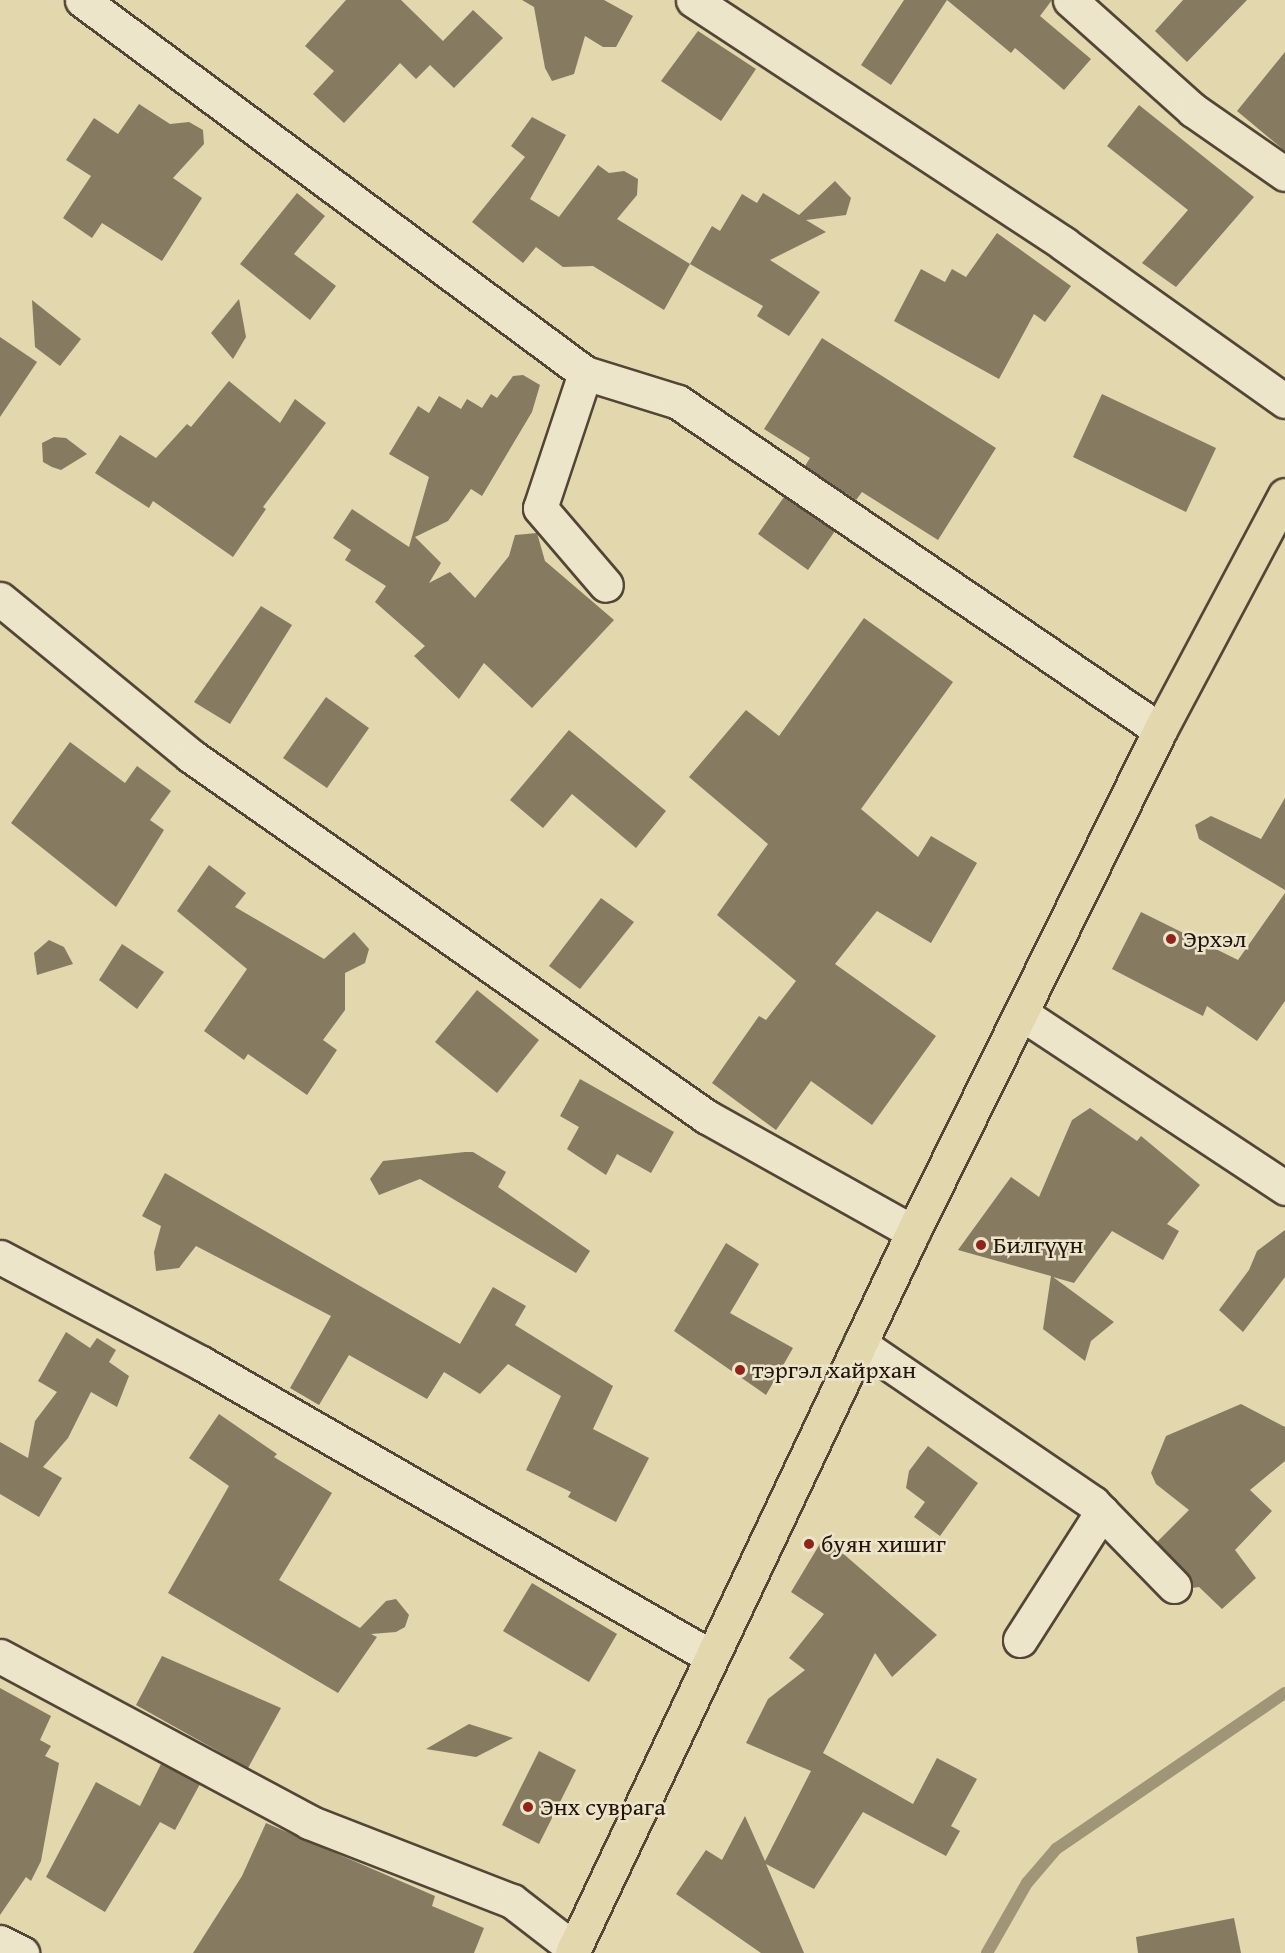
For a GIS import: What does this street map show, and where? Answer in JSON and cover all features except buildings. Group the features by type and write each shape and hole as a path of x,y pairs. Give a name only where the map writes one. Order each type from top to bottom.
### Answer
{"main road":[{"path":"573,1951 710,1656 1021,1013 1160,730 1285,495"}],"street":[{"path":"82,0 585,373 678,402 1160,730"},
{"path":"693,0 1064,244 1285,402"},
{"path":"1070,0 1193,110 1285,174"},
{"path":"585,373 540,508 606,585"},
{"path":"0,600 191,756 707,1117 914,1232"},
{"path":"1021,1013 1285,1188"},
{"path":"0,1257 201,1363 710,1656"},
{"path":"860,1344 1102,1512 1174,1586"},
{"path":"1020,1640 1102,1512"},
{"path":"0,1656 309,1822 512,1901 573,1951"},
{"path":"0,1942 22,1953"}],"waterway":[{"path":"987,1953 1027,1883 1056,1849 1285,1693"}],"place":[{"name":"Эрхэл","path":"1171,939"},
{"name":"Билгүүн","path":"981,1245"},
{"name":"тэргэл хайрхан","path":"740,1370"},
{"name":"буян хишиг","path":"809,1544"},
{"name":"Энх суврага","path":"528,1807"}]}
